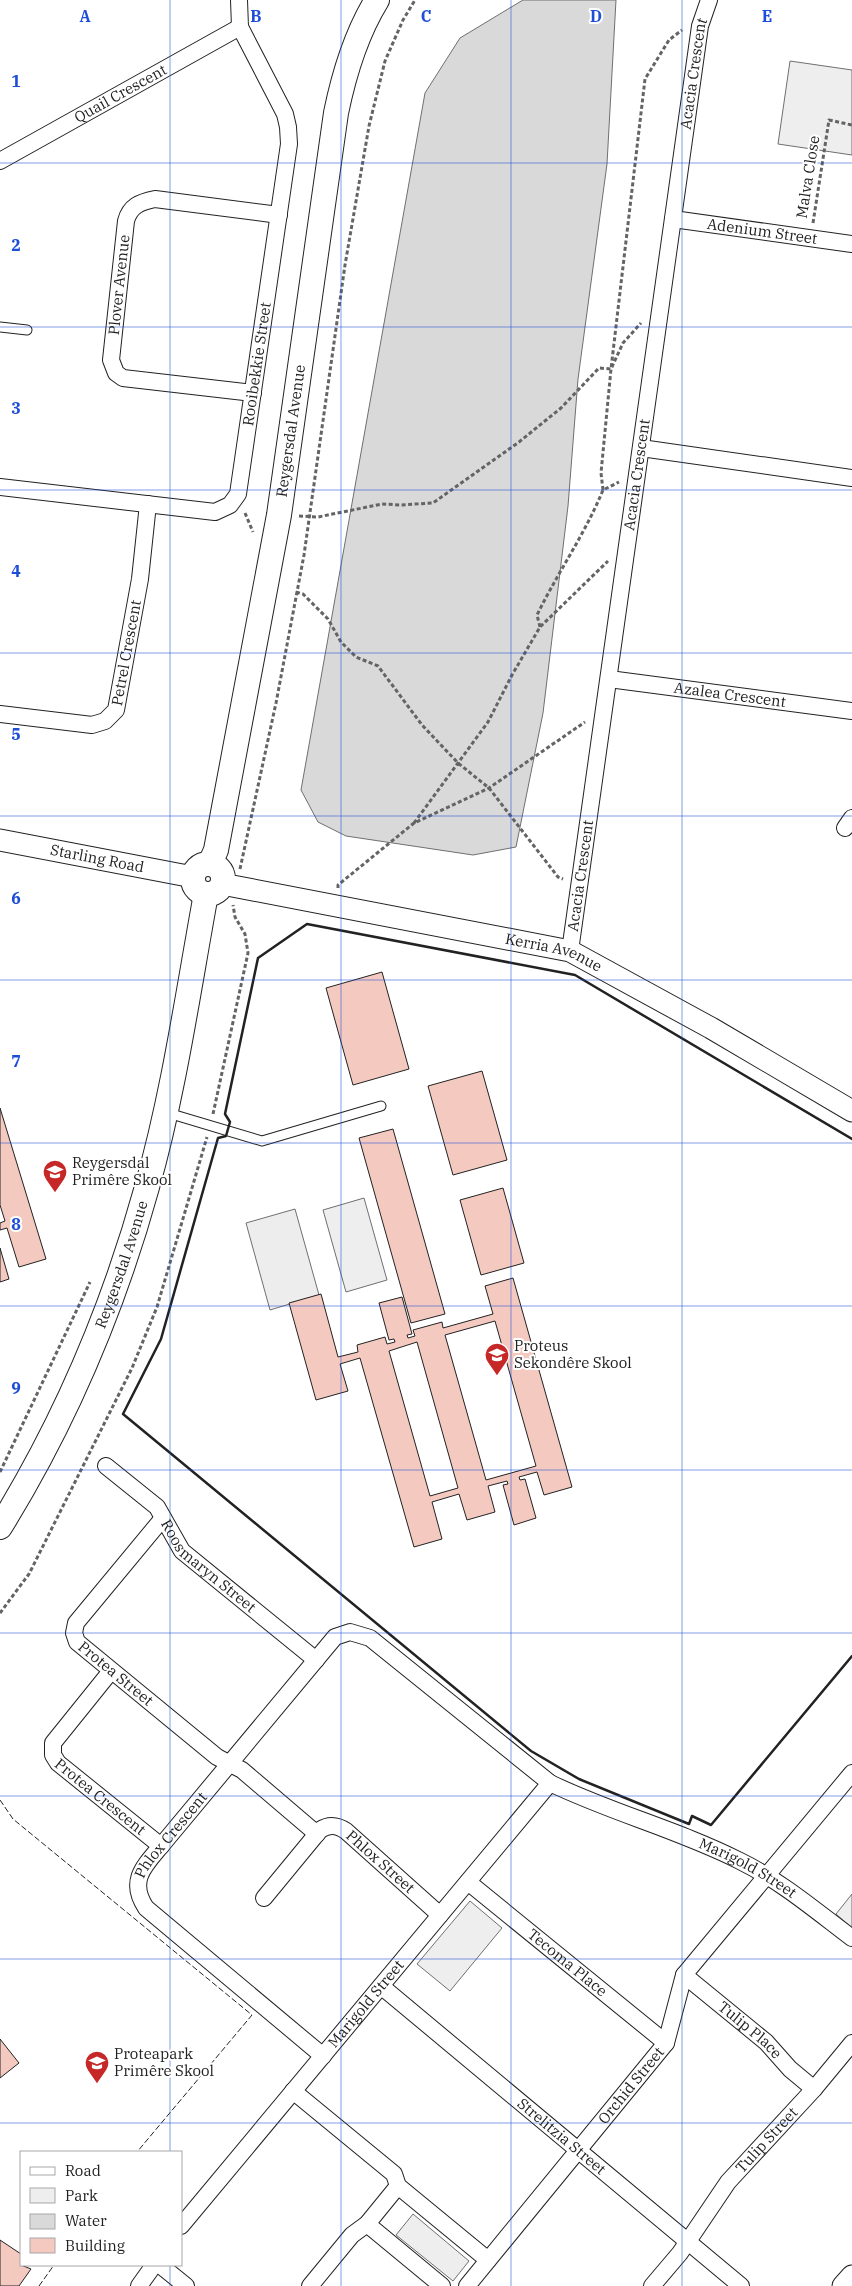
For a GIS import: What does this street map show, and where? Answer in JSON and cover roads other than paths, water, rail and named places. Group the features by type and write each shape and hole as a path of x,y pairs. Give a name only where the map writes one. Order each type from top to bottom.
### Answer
{"main road":[{"name":"Reygersdal Avenue","path":"0,1527 48,1440 100,1327 132,1239 165,1112 213,881 216,850 279,515 336,113 357,40 377,0"}],"street":[{"name":"Rooibekkie Street","path":"148,504 215,512 223,510 235,500 240,487 290,144 288,127 282,107 240,27 240,0"},
{"name":"Acacia Crescent","path":"570,951 700,26 710,0"},
{"name":"Quail Crescent","path":"0,161 240,27"},
{"name":"Plover Avenue","path":"253,393 123,378 116,373 111,360 126,222 128,215 136,205 155,199 279,215"},
{"name":"Adenium Street","path":"673,219 852,244"},
{"path":"641,448 852,478"},
{"path":"0,487 148,504"},
{"name":"Petrel Crescent","path":"0,714 92,724 105,721 116,710 140,580 148,504"},
{"name":"Azalea Crescent","path":"608,679 852,711"},
{"name":"Starling Road","path":"0,840 213,881"},
{"name":"Kerria Avenue","path":"213,881 570,951 711,1028 852,1111"},
{"name":"Roosmaryn Street","path":"106,1466 157,1507 182,1551 316,1660"},
{"name":"Protea Street","path":"163,1518 79,1619 74,1628 77,1642 217,1757 230,1764"},
{"name":"Marigold Street","path":"316,1660 335,1638 350,1632 364,1634 550,1783 577,1796 709,1847 740,1861 786,1888 852,1938"},
{"name":"Phlox Crescent","path":"316,1660 140,1874 139,1894 146,1908 323,2056"},
{"name":"Protea Crescent","path":"111,1671 53,1743 52,1755 58,1763 162,1846"},
{"path":"230,1764 242,1770 317,1834 264,1898"},
{"name":"Orchid Street","path":"467,2286 666,2043 684,1975 852,1773"},
{"name":"Marigold Street","path":"182,2225 550,1783"},
{"name":"Phlox Street","path":"317,1834 330,1826 341,1827 440,1915"},
{"name":"Tecoma Place","path":"468,1882 666,2043"},
{"name":"Tulip Place","path":"684,1975 766,2042 790,2069 814,2089"},
{"name":"Strelitzia Street","path":"381,1986 741,2286"},
{"name":"Tulip Street","path":"652,2286 688,2241 728,2182 814,2089 852,2043"},
{"path":"293,2091 394,2174 398,2186 488,2260"},
{"path":"310,2286 352,2235 367,2224 398,2186"},
{"path":"367,2224 442,2286"},
{"path":"139,2286 153,2266"},
{"path":"161,2266 186,2286"},
{"path":"843,2286 852,2276"}],"lane":[{"path":"0,327 27,330"},
{"path":"165,1112 262,1141 382,1106"}],"water":[{"path":"523,0 616,0 607,164 578,379 568,506 543,713 516,847 473,855 346,836 318,822 301,790 425,93 460,38"}],"place":[{"name":"Reygersdal Primêre Skool","path":"55,1193"},
{"name":"Proteus Sekondêre Skool","path":"497,1376"},
{"name":"Proteapark Primêre Skool","path":"97,2084"}]}
